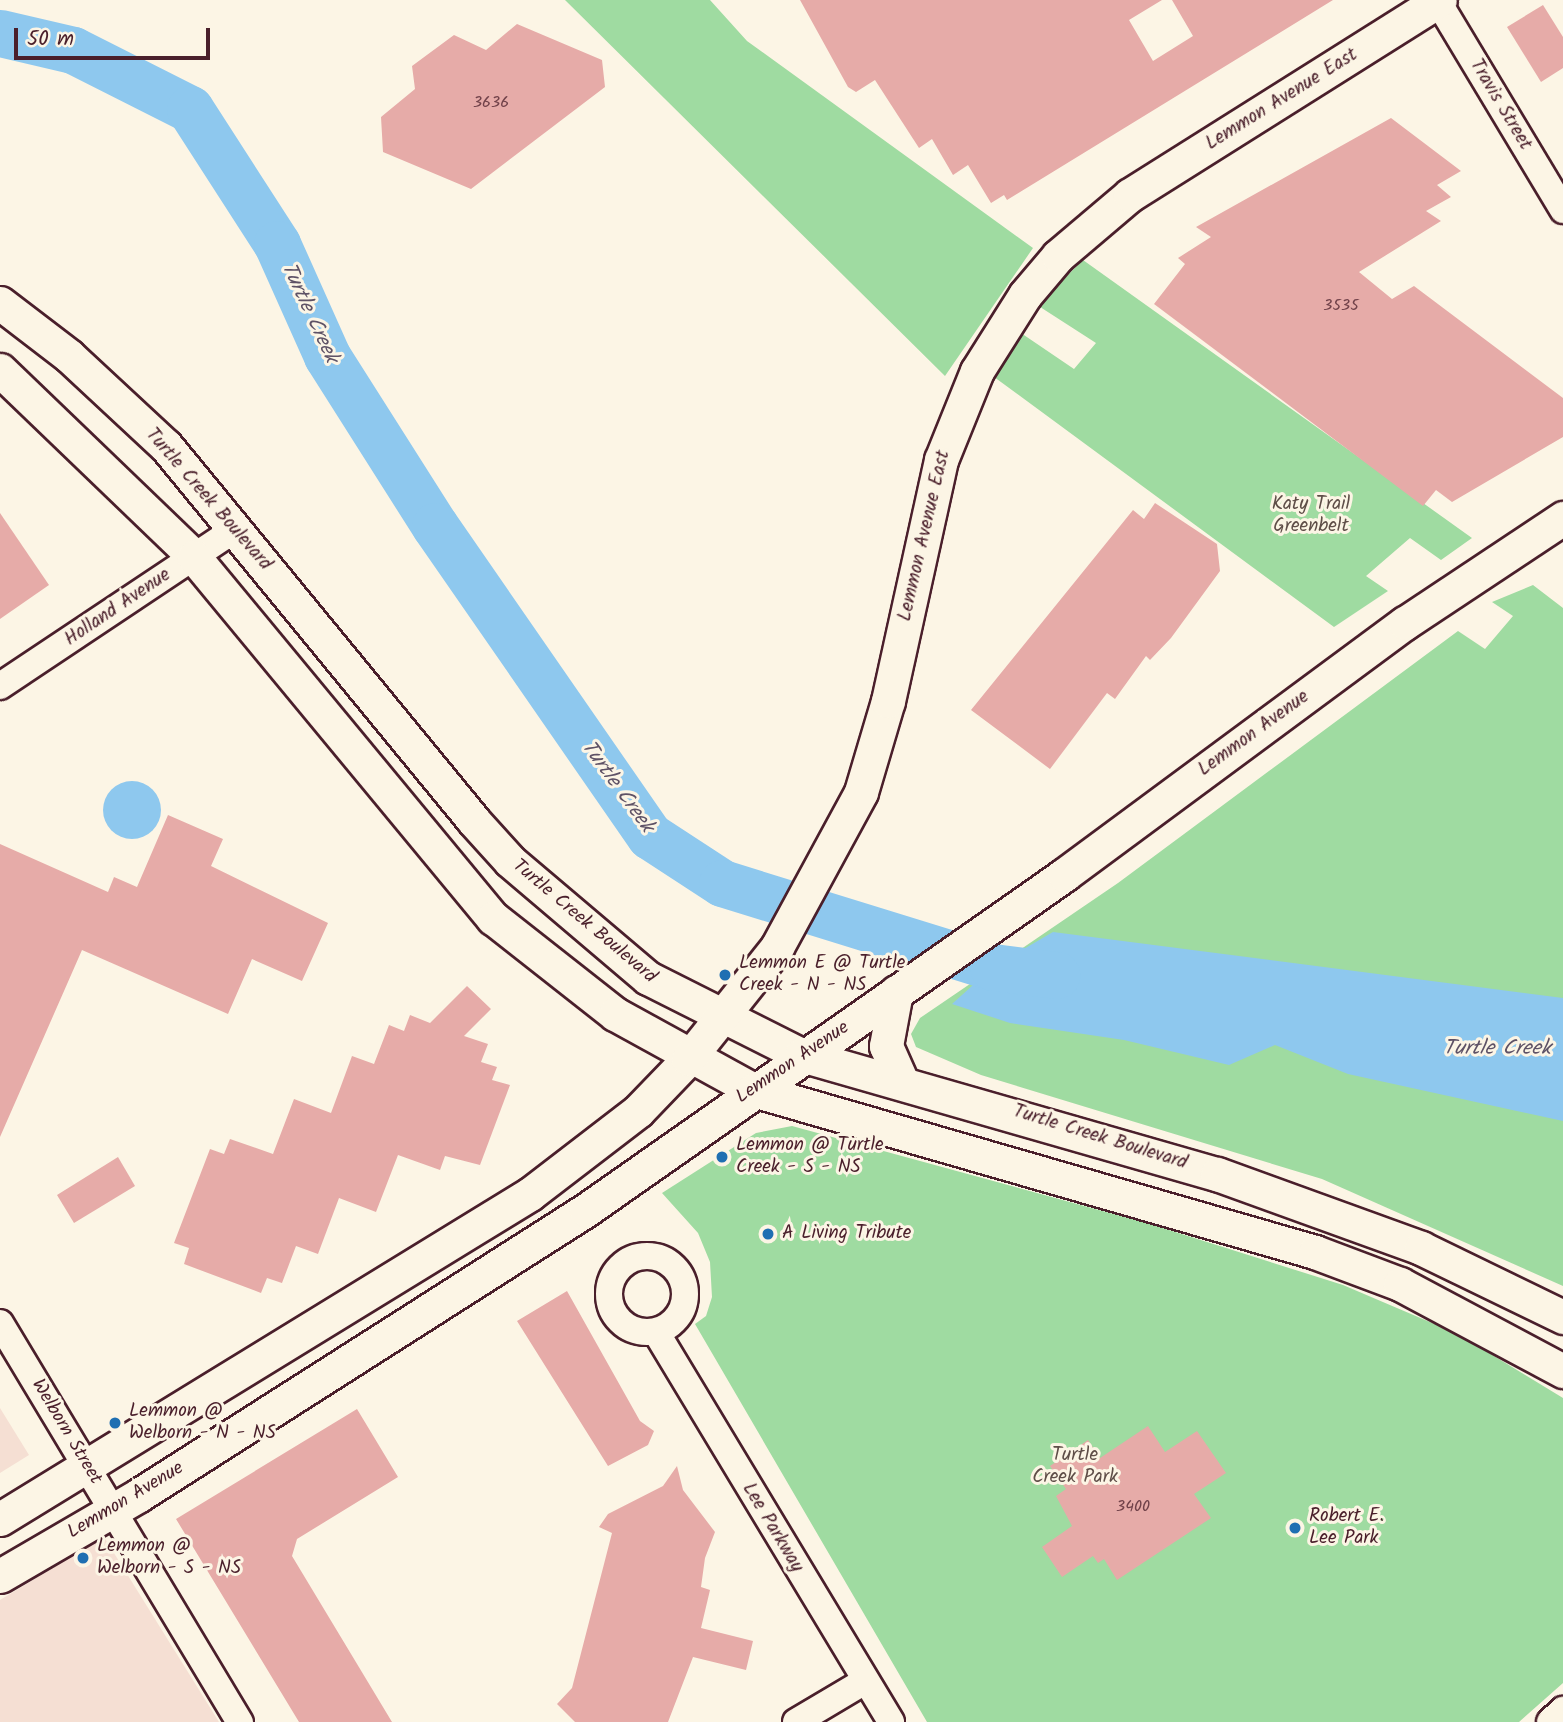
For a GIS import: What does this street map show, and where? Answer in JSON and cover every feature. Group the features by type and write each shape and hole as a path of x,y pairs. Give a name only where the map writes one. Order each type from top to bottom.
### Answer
{"main road":[{"name":"Lemmon Avenue East","path":"724,1019 753,980 822,872 874,757 941,460 977,371 1025,295 1066,249 1130,195 1439,0"},
{"name":"Turtle Creek Boulevard","path":"0,303 69,355 166,446 430,769 510,861 577,921 648,978 724,1019 801,1055 1217,1174 1421,1248 1563,1317"},
{"path":"0,370 194,557 392,803 530,952 688,1059 753,1090 1315,1252 1400,1284 1563,1370"},
{"name":"Lemmon Avenue","path":"0,1576 112,1510 586,1210 801,1055 884,1006 1405,623 1563,518"},
{"path":"392,803 430,769"},
{"path":"884,1006 886,1046 902,1082"},
{"path":"0,1519 530,1194 638,1111 724,1019"}],"street":[{"name":"Travis Street","path":"1439,0 1563,210"},
{"name":"Holland Avenue","path":"0,686 235,529"},
{"name":"Welborn Street","path":"0,1323 240,1722"},
{"name":"Lee Parkway","path":"656,1332 891,1722"},
{"path":"796,1722 866,1681"},
{"path":"1550,1722 1563,1710"}],"shaded area":[{"path":"0,1408 29,1455 0,1473"},
{"path":"104,1537 219,1722 0,1722 0,1600"}],"green space":[{"path":"565,0 710,0 747,41 1033,248 945,376"},
{"name":"Katy Trail Greenbelt","path":"1083,260 1472,538 1441,560 1410,538 1366,576 1388,591 1334,627 990,374 1018,331 1074,369 1096,343 1037,305"},
{"path":"1533,585 1563,608 1563,1286 1322,1179 981,1075 916,1047 911,1034 920,1018 1118,883 1458,631 1485,649 1513,616 1492,602"},
{"name":"Turtle Creek Park","path":"792,1126 1150,1224 1343,1285 1458,1334 1563,1398 1563,1683 1519,1722 927,1722 695,1324 706,1316 712,1297 710,1262 698,1233 662,1193 756,1133"}],"water":[{"path":"132,781 143,783 156,794 161,810 159,821 148,834 132,839 121,837 108,826 103,810 105,799 116,786"},
{"name":"Turtle Creek","path":"1053,932 1563,998 1563,1121 1348,1074 1275,1045 1229,1065 1124,1040 1010,1023 952,1004 993,967"}],"building":[{"path":"800,0 1162,0 1129,20 1153,61 1193,36 1172,0 1333,0 1007,200 1004,195 991,203 968,165 953,175 932,139 919,148 875,80 856,92 848,87"},
{"path":"1543,5 1563,37 1563,68 1541,82 1507,27"},
{"path":"517,24 602,60 605,87 471,189 383,152 381,117 415,89 412,66 454,35 486,50"},
{"path":"1391,118 1461,171 1437,185 1451,197 1426,211 1441,221 1359,272 1392,299 1414,286 1563,398 1563,437 1452,502 1436,490 1423,506 1154,304 1185,264 1178,258 1211,237 1196,227"},
{"path":"1155,503 1217,544 1220,571 1171,638 1150,660 1146,656 1115,699 1107,693 1050,769 971,710 1133,510 1144,519"},
{"path":"0,513 49,585 0,619"},
{"path":"168,815 223,839 211,866 328,923 302,981 252,959 228,1014 82,950 0,1137 0,844 108,892 114,877 137,887"},
{"path":"467,986 491,1009 464,1036 488,1044 481,1062 497,1067 492,1080 510,1085 480,1165 445,1156 440,1170 398,1155 376,1212 339,1198 318,1254 296,1246 282,1283 267,1278 261,1293 184,1264 189,1248 174,1243 210,1149 224,1154 230,1139 273,1154 294,1099 331,1113 352,1056 374,1064 389,1025 404,1031 410,1015 430,1023"},
{"path":"118,1157 135,1186 74,1223 57,1195"},
{"path":"567,1291 640,1421 654,1431 648,1445 608,1466 517,1321"},
{"path":"357,1409 398,1477 297,1539 292,1556 392,1722 299,1722 176,1519"},
{"path":"1148,1426 1165,1452 1197,1431 1226,1473 1194,1494 1211,1518 1117,1580 1104,1559 1098,1563 1093,1556 1062,1577 1042,1547 1072,1526 1056,1496 1066,1489 1050,1466 1088,1440 1100,1458"},
{"path":"677,1466 683,1490 715,1532 705,1558 701,1587 710,1590 701,1628 753,1641 746,1670 693,1657 668,1722 575,1722 557,1704 572,1688 612,1533 599,1527 608,1514 663,1486"}],"waterway":[{"name":"Turtle Creek","path":"0,33 73,50 190,109 277,244 327,356 435,526 650,836 722,883 993,967 1056,975"}],"place":[{"name":"Lemmon E @ Turtle Creek - N - NS","path":"725,975"},
{"name":"Lemmon @ Turtle Creek - S - NS","path":"722,1157"},
{"name":"A Living Tribute","path":"768,1234"},
{"name":"Lemmon @ Welborn - N - NS","path":"115,1423"},
{"name":"Robert E. Lee Park","path":"1295,1528"},
{"name":"Lemmon @ Welborn - S - NS","path":"83,1558"}]}
